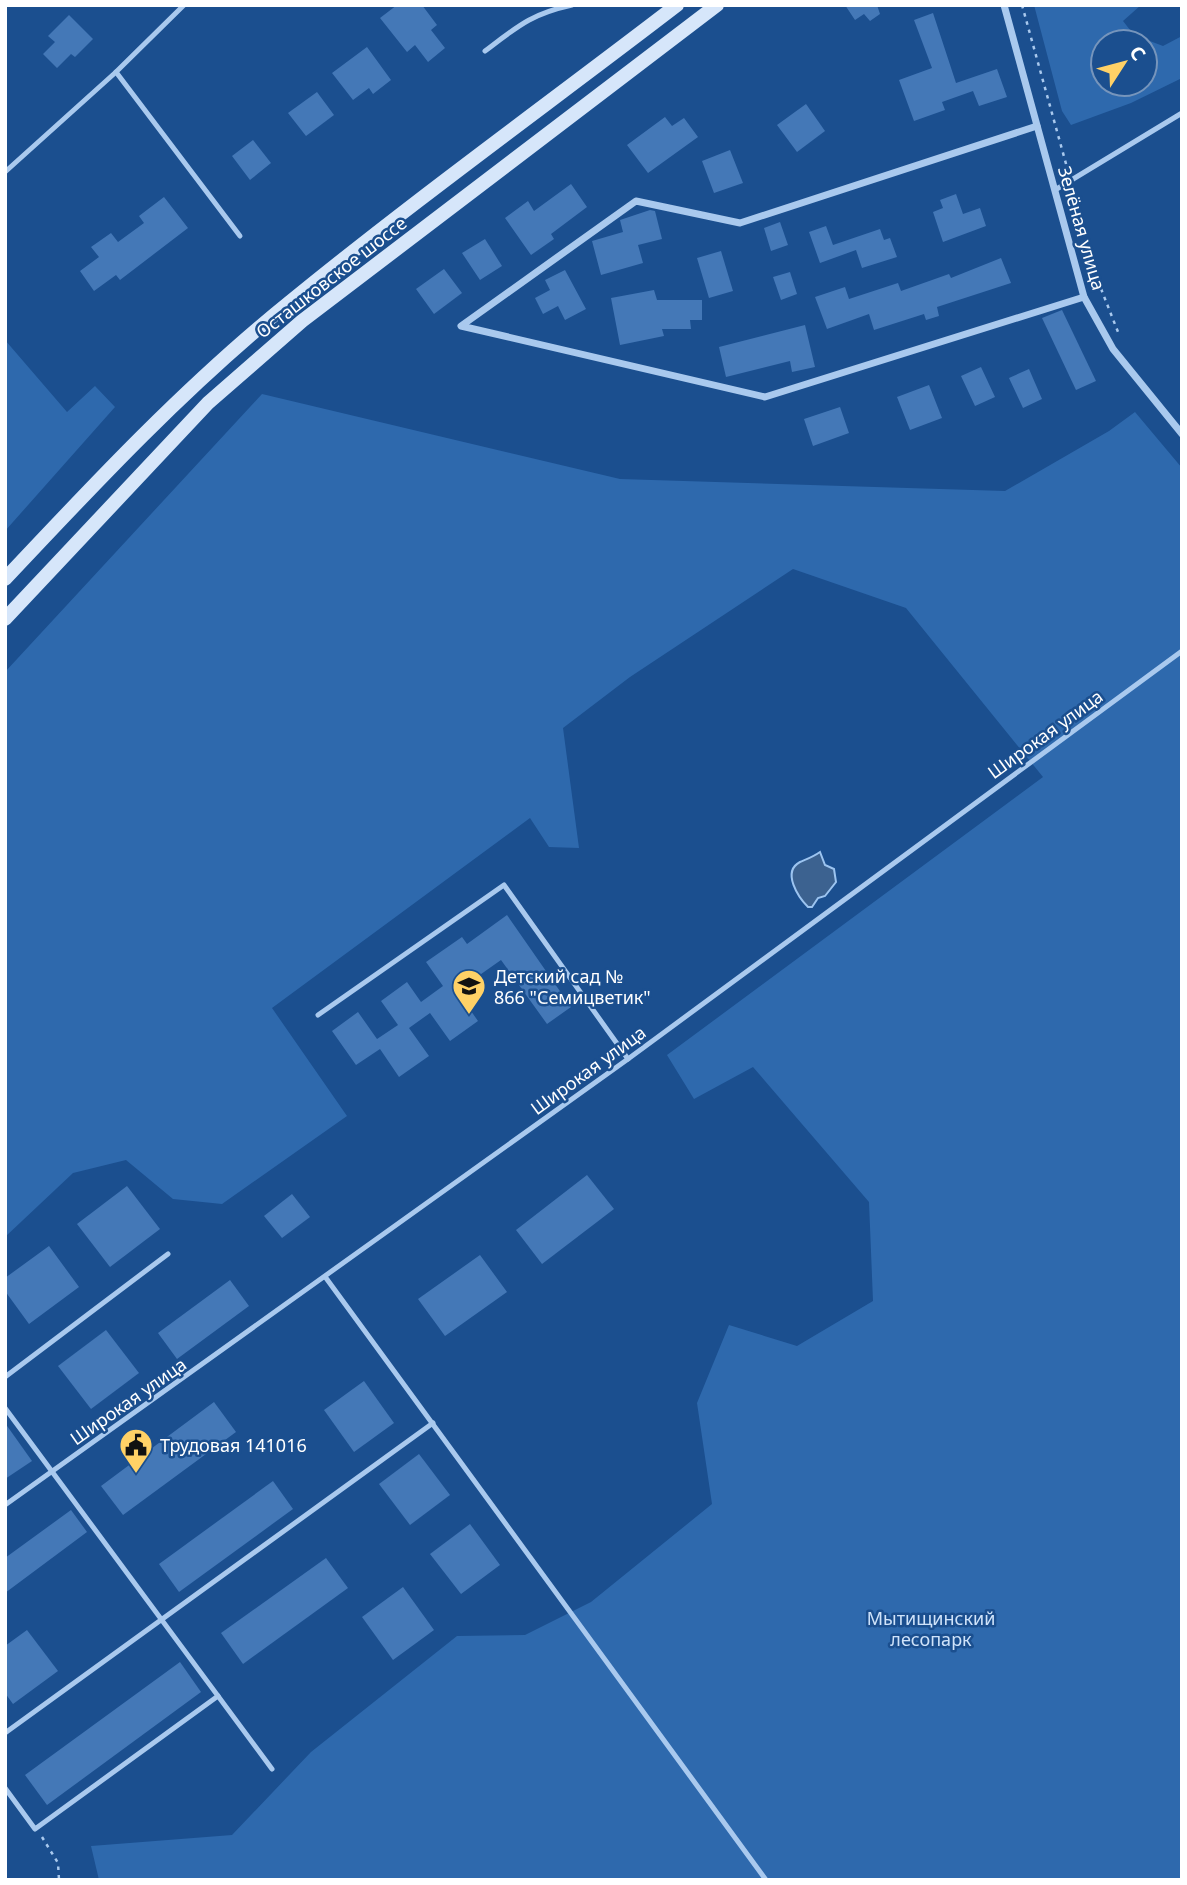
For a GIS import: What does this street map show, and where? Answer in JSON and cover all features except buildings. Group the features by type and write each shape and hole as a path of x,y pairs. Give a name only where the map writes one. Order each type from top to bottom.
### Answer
{"main road":[{"name":"Осташковское шоссе","path":"5,579 193,386 289,302 677,5"},
{"name":"Осташковское шоссе","path":"5,619 208,403 302,321 717,5"}],"street":[{"name":"Зелёная улица","path":"1004,5 1084,297 1113,349 1182,434"},
{"path":"1037,126 740,223 636,201 461,326 765,397 1084,297"}],"lane":[{"path":"5,172 116,72 184,5"},
{"path":"485,51 529,18 552,8 572,5"},
{"path":"116,72 240,236"},
{"path":"1055,190 1182,113"},
{"name":"Широкая улица","path":"5,1505 326,1278 628,1059 1182,651"},
{"path":"317,1015 504,885 628,1059"},
{"path":"5,1377 167,1254"},
{"path":"326,1278 766,1880"},
{"path":"5,1408 272,1769"},
{"path":"5,1733 433,1423"},
{"path":"5,1787 35,1829 218,1696"}],"path":[{"path":"1022,5 1098,281 1120,337"},
{"path":"35,1829 58,1863 59,1880"}],"green space":[{"path":"1034,5 1141,5 1123,21 1128,28 1089,28 1089,98 1141,98 1071,125 1062,111"},
{"path":"1182,36 1182,78 1159,89 1159,44 1163,46"},
{"path":"5,340 67,412 95,386 115,407 5,531"},
{"name":"Мытищинский лесопарк","path":"262,394 620,479 1005,491 1109,431 1135,412 1182,468 1182,1880 99,1880 91,1846 232,1835 311,1752 457,1636 525,1635 591,1602 712,1504 697,1403 729,1325 797,1346 873,1301 869,1202 753,1067 694,1099 667,1055 1043,777 906,608 793,569 630,677 563,728 579,848 549,847 530,818 272,1008 347,1116 222,1204 173,1199 126,1160 73,1173 5,1237 5,672"}],"shaded area":[{"path":"820,852 825,865 834,869 836,882 825,896 818,898 812,907 808,907 794,885 792,872 800,862"}],"place":[{"name":"Детский сад № 866 \"Семицветик\"","path":"469,1016"},
{"name":"Трудовая 141016","path":"136,1475"}]}
